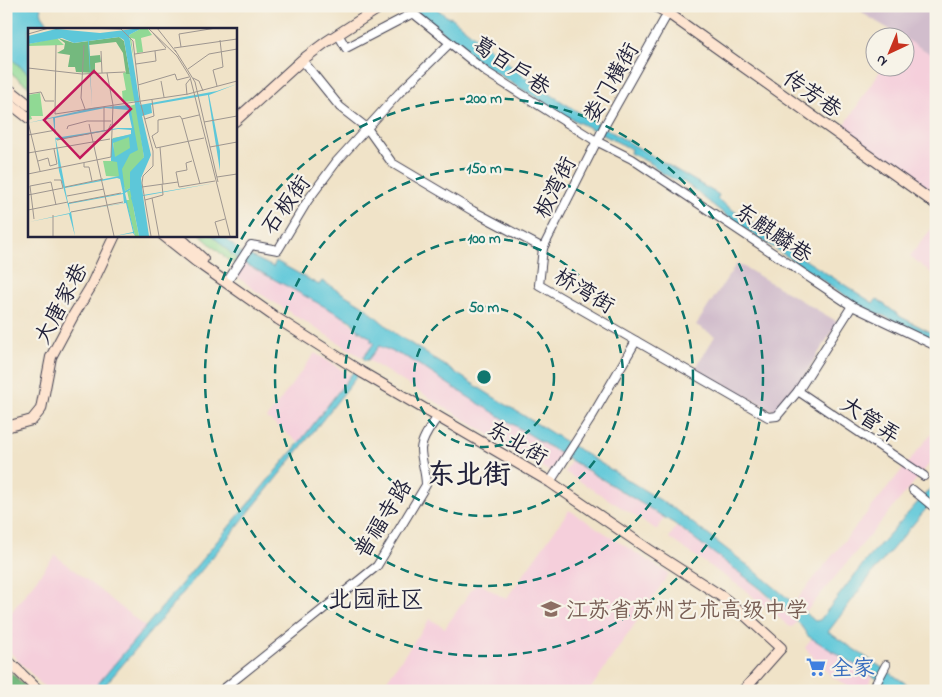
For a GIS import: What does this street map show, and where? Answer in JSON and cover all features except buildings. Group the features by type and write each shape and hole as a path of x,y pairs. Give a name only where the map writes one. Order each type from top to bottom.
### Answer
{"main road":[{"path":"236,120 302,60 382,6"},
{"name":"传芳巷","path":"655,6 670,10 936,204"},
{"path":"6,87 28,104"},
{"path":"6,100 28,117"},
{"name":"大唐家巷","path":"6,427 32,420 41,409 52,357 90,288 115,236"},
{"name":"东北街","path":"165,236 197,262 297,332 363,373 550,482 721,596 781,648 743,691"},
{"name":"东北街","path":"178,236 227,282"},
{"path":"6,660 39,691"}],"street":[{"name":"娄门横街","path":"598,138 604,124 670,10"},
{"name":"葛百户巷","path":"338,34 346,48 413,13 486,72 598,138"},
{"path":"367,128 398,93 450,43"},
{"name":"桥湾街","path":"302,60 340,107 367,128 392,163 473,211 543,248 539,285 768,417 777,416 798,390 852,306"},
{"name":"石板街","path":"227,282 251,245 278,250 308,200 338,161 367,128"},
{"name":"板湾街","path":"543,248 598,138"},
{"name":"东麒麟巷","path":"598,138 632,158 852,306 936,346"},
{"path":"550,482 576,443 636,341"},
{"name":"大管弄","path":"798,390 924,476"},
{"name":"普福寺路","path":"221,691 377,566 426,485 421,448 424,437 438,416"},
{"path":"912,490 934,507"},
{"path":"872,691 886,665"}],"shaded area":[{"path":"866,6 936,6 936,57 914,44 914,28 887,28 862,13"},
{"path":"914,44 936,57 934,60 936,61 936,196 840,132 875,78 914,78"},
{"path":"936,223 936,277 910,256"},
{"path":"241,262 344,317 361,333 371,338 374,343 363,358 256,291 234,274"},
{"path":"737,263 838,322 797,387 774,411 695,369 715,336 696,325"},
{"path":"379,346 410,359 561,455 550,472 368,360"},
{"path":"315,353 350,375 299,443 267,418"},
{"path":"936,428 936,456 805,613 794,603"},
{"path":"571,461 664,518 657,530 565,472"},
{"name":"江苏省苏州艺术高级中学","path":"569,510 669,574 589,691 379,691 430,619 445,628 477,582 506,599"},
{"path":"676,526 737,570 797,622 792,627 789,626 742,588 669,538"},
{"path":"55,555 146,627 92,691 48,691 6,648 6,619"},
{"path":"812,638 873,676 865,691 856,691 831,676 805,648"}],"green space":[{"path":"6,54 28,73 28,86 6,69"},
{"path":"201,236 213,236 238,260 234,263 229,261"},
{"path":"9,671 31,691 6,691 6,674"}],"water":[{"path":"6,6 40,6 42,15 51,28 28,28 28,73 6,54"},
{"path":"409,6 433,6 449,18 451,17 528,80 586,117 719,195 717,199 791,251 873,303 877,299 901,317 936,335 936,342 884,316 867,310 728,217 683,181 681,183 660,172 652,164 630,153 631,149 562,114 456,47 439,29"},
{"path":"213,236 229,236 227,239 242,254 249,255 273,267 276,261 319,285 322,281 362,305 396,334 487,393 673,508 755,571 815,621 820,620 867,559 936,482 936,497 874,571 828,632 917,691 897,691 808,636 799,623 761,589 675,524 410,359 379,346 368,360 365,360 363,358 374,343 371,342 371,338 358,330 351,321 236,258"},
{"path":"354,371 358,375 199,574 100,691 92,691 299,443"}],"place":[{"name":"江苏省苏州艺术高级中学","path":"551,609"},
{"name":"全家","path":"816,667"}],"district":[{"name":"东北街","path":"469,473"},
{"name":"北园社区","path":"376,599"}]}
